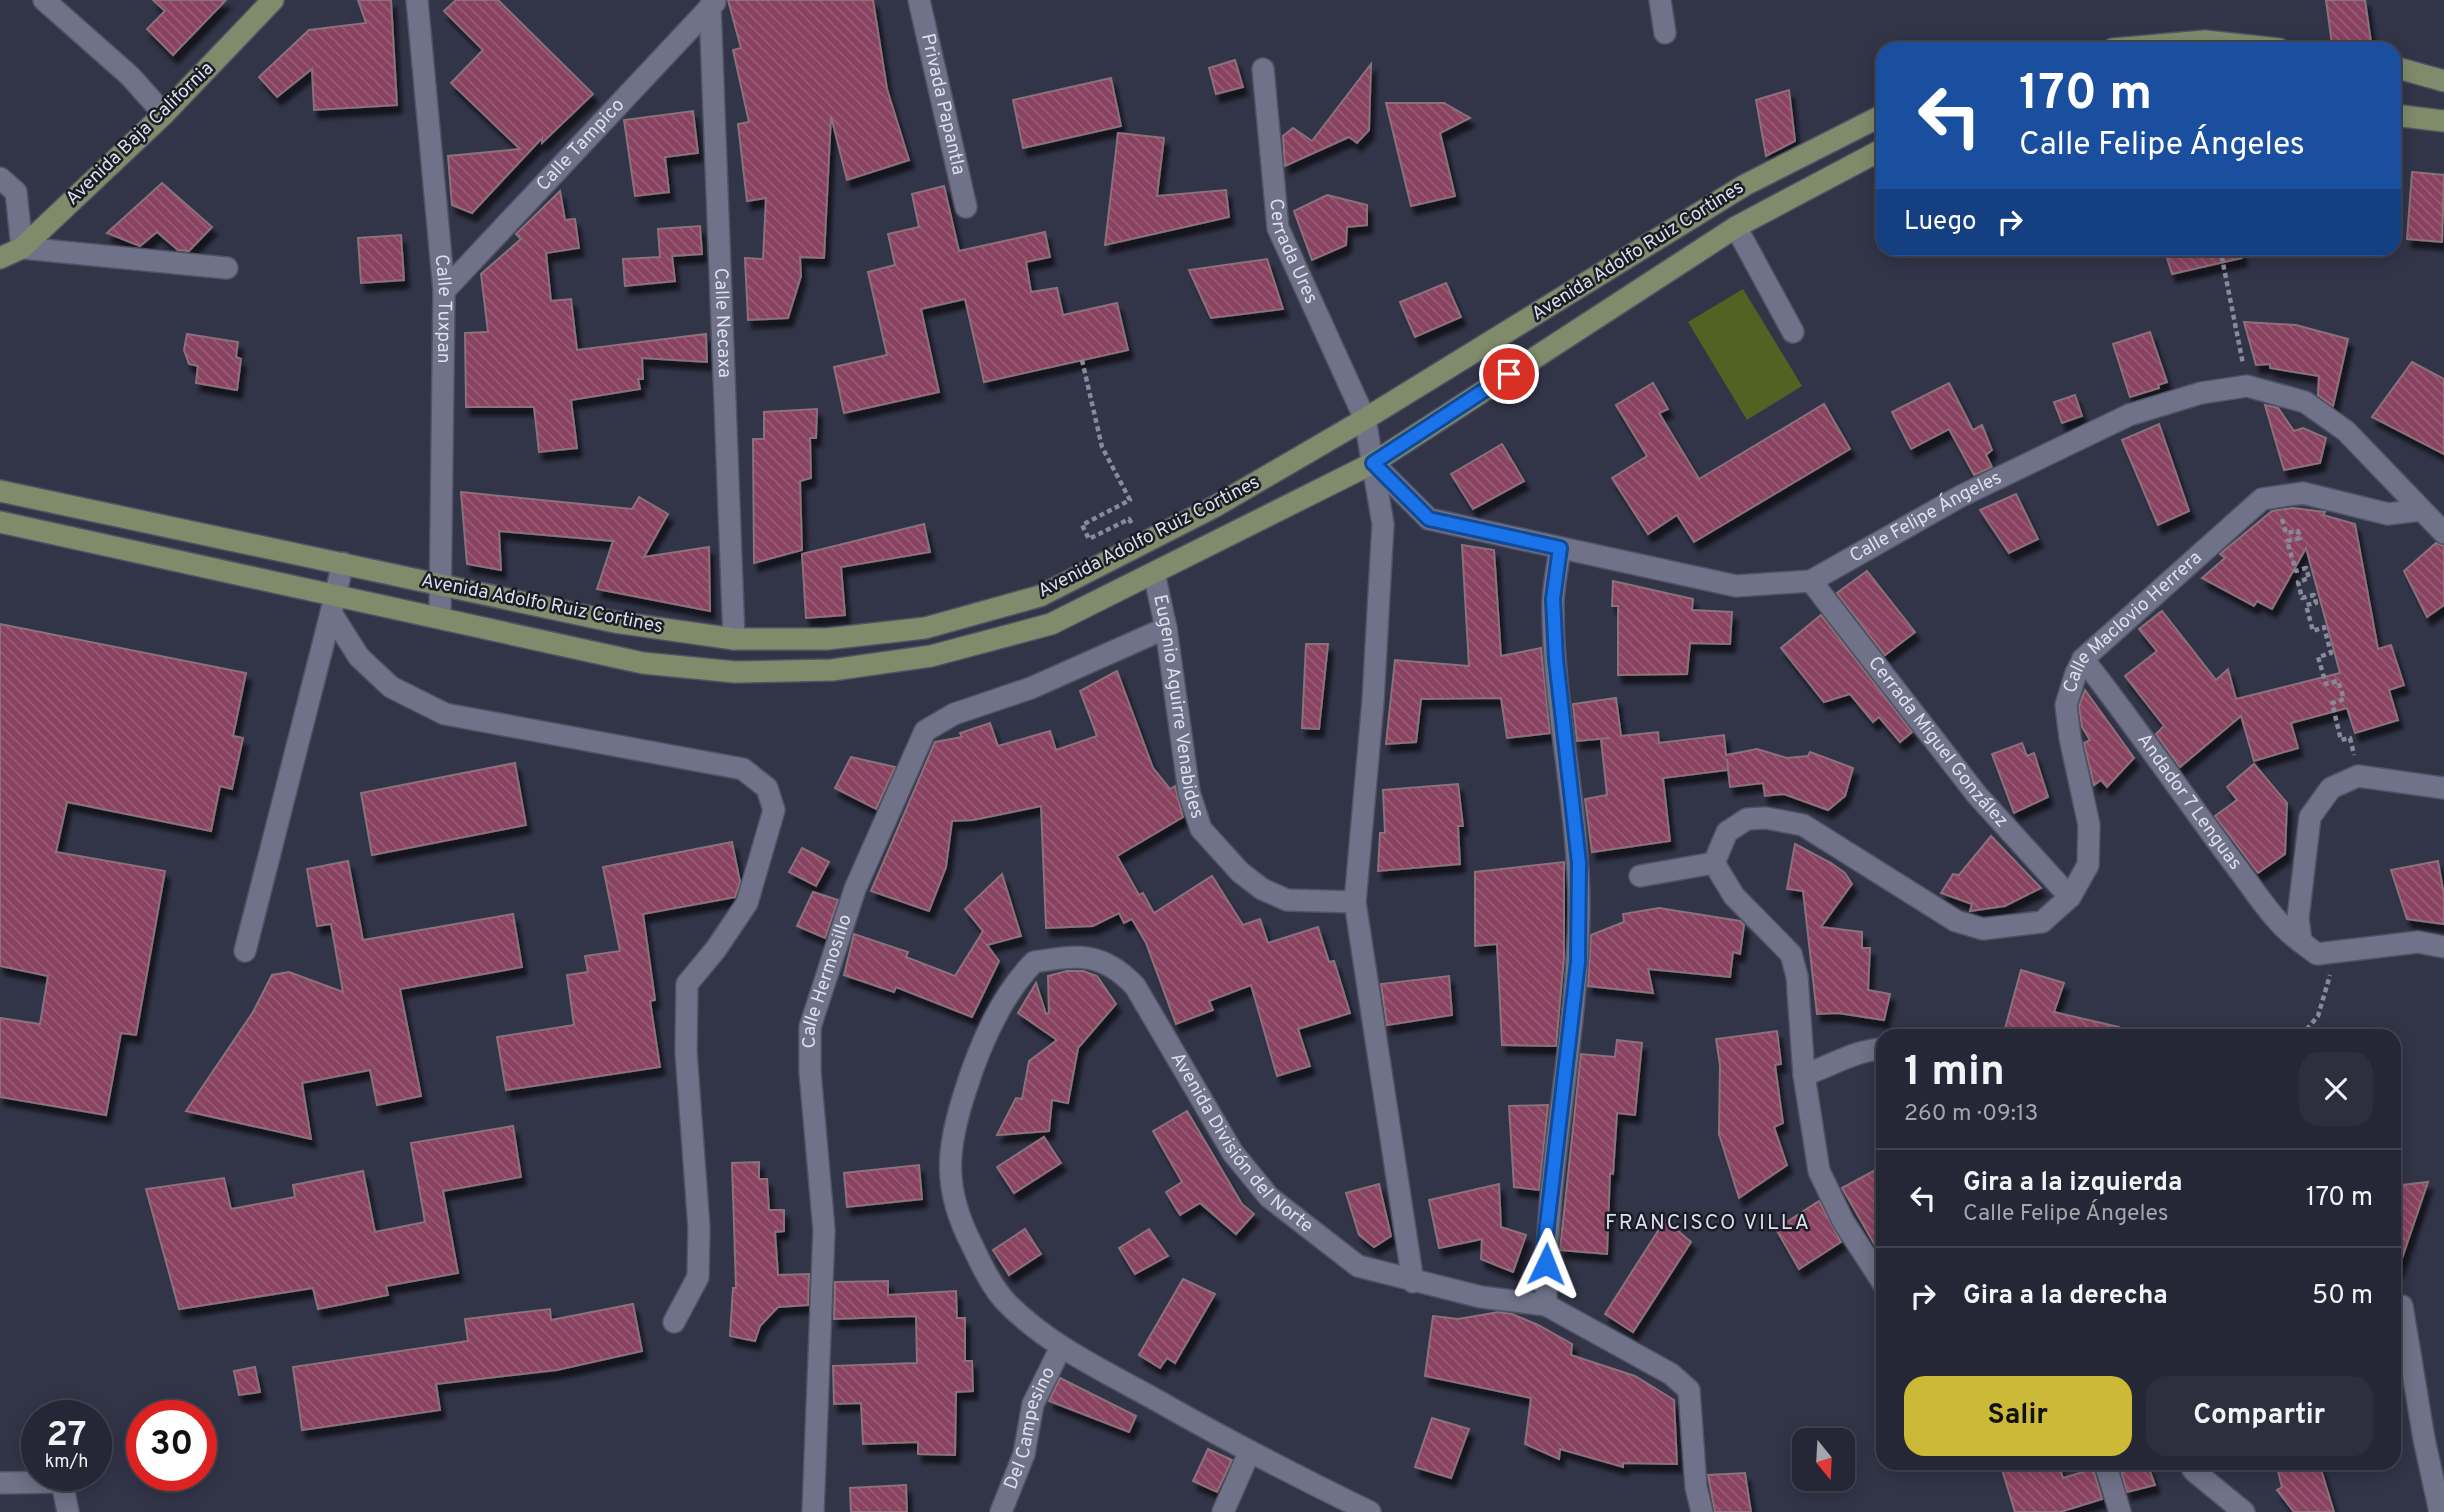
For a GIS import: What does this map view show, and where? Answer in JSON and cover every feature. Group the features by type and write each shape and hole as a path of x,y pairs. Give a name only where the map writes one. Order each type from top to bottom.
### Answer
{"main road":[{"name":"Avenida Baja California","path":"0,258 22,248 164,114 271,1"},
{"path":"2185,42 2221,42"},
{"path":"2401,69 2444,81"},
{"path":"2401,116 2444,121"},
{"name":"Avenida Adolfo Ruiz Cortines","path":"0,491 615,622 734,639 827,639 925,628 1040,596 1214,507 1365,419 1745,185 1876,119"},
{"name":"Avenida Adolfo Ruiz Cortines","path":"0,522 334,603 440,617 643,663 735,672 832,670 930,656 1051,624 1373,463 1736,227 1876,153"},
{"path":"1214,507 1231,535"}],"street":[{"path":"44,0 130,76 164,114"},
{"name":"Calle Tuxpan","path":"417,0 444,291 440,617"},
{"name":"Privada Papantla","path":"919,0 966,207"},
{"path":"1660,0 1665,33"},
{"name":"Calle Tampico","path":"444,291 713,3"},
{"name":"Calle Necaxa","path":"713,3 734,639"},
{"name":"Cerrada Ures","path":"1263,69 1278,229 1365,419"},
{"path":"0,178 16,192 22,248 227,268"},
{"path":"1736,227 1793,332"},
{"name":"Calle Felipe Ángeles","path":"1373,463 1429,519 1736,586 1811,581 1961,496 2129,415 2201,393 2247,386 2305,402 2346,431 2444,533"},
{"path":"1365,419 1383,524 1373,701 1355,902 1413,1282"},
{"path":"2276,495 2303,493 2388,514 2421,510"},
{"name":"Calle Maclovio Herrera","path":"1714,863 1727,832 1746,819 1766,818 1803,825 1956,921 1983,929 2042,922 2070,897 2088,865 2090,825 2070,738 2066,705 2083,659 2262,499 2276,495"},
{"path":"1560,548 1553,599 1556,659 1579,863 1578,962 1545,1243 1546,1305 1671,1374 1689,1390 1696,1487 1702,1512"},
{"path":"245,951 343,563"},
{"name":"Eugenio Aguirre Venabides","path":"1154,573 1166,628 1189,792 1201,828 1240,872 1262,889 1287,900 1355,902"},
{"name":"Cerrada Miguel González","path":"1811,581 1977,795 2070,897"},
{"path":"334,603 359,657 391,687 445,714 743,769 767,788 774,810 747,903 687,984 686,1052 699,1228 698,1277 674,1322"},
{"name":"Calle Hermosillo","path":"813,1512 824,1230 810,1072 810,1027 855,889 925,731 954,714 1031,688 1166,628"},
{"name":"Andador 7 Lenguas","path":"2083,659 2145,737 2200,818 2282,928 2301,942"},
{"path":"2444,788 2358,776 2331,788 2310,817 2298,918 2301,942 2317,954 2336,954 2418,942 2444,947"},
{"path":"1640,876 1714,863 1734,896 1791,954 1797,976 1804,1075 1819,1171 1843,1221 1876,1272"},
{"name":"Avenida División del Norte","path":"1370,1512 1250,1453 1061,1347 1006,1303 966,1233 953,1205 949,1182 954,1126 973,1066 1015,981 1034,962 1093,957 1117,967 1135,986 1233,1153 1269,1197 1358,1266 1481,1297 1546,1305"},
{"path":"1804,1075 1840,1063 1857,1052 1876,1050"},
{"path":"2402,1306 2424,1439 2440,1512"},
{"name":"Del Campesino","path":"1001,1512 1024,1454 1034,1404 1061,1347"},
{"path":"1223,1512 1250,1453"},
{"path":"2107,1470 2120,1512"},
{"path":"2193,1470 2244,1512"},
{"path":"0,1483 62,1482 68,1512"}],"path":[{"path":"2222,256 2247,386"},
{"path":"1082,360 1102,447 1130,500 1082,525 1089,539 1129,519 1144,542"},
{"path":"2276,495 2286,533 2298,531 2300,538 2287,541 2296,571 2306,568 2309,578 2298,582 2302,598 2314,595 2316,603 2306,605 2313,631 2324,627 2331,653 2318,657 2326,684 2338,681 2344,699 2332,703 2334,719 2341,740 2350,738 2358,776"},
{"path":"2307,1029 2318,1016 2336,954"}],"green space":[{"path":"1743,289 1802,386 1747,420 1688,322"}],"building":[{"path":"153,0 226,0 173,55 147,29 165,11"},
{"path":"358,0 391,0 397,105 314,110 312,69 277,97 259,77 309,30 366,23"},
{"path":"456,0 498,0 593,94 542,143 542,138 472,213 452,205 448,156 520,149 451,83 483,50 444,11"},
{"path":"728,0 873,0 887,89 909,160 847,180 831,116 824,258 800,257 801,276 788,318 748,320 745,258 763,259 766,198 747,201 738,124 749,122 733,50 741,48"},
{"path":"2326,0 2365,0 2371,42 2332,42"},
{"path":"1235,60 1243,87 1216,94 1209,68"},
{"path":"1371,64 1369,130 1357,143 1349,137 1285,166 1283,136 1293,128 1312,141"},
{"path":"1111,78 1121,126 1023,148 1013,100"},
{"path":"1789,90 1795,141 1766,156 1756,100"},
{"path":"1386,103 1444,103 1470,118 1440,133 1455,196 1411,206"},
{"path":"693,111 698,153 665,157 669,192 635,196 624,120"},
{"path":"1118,133 1164,138 1157,196 1226,190 1229,217 1105,245"},
{"path":"2412,172 2444,175 2442,242 2407,239"},
{"path":"162,183 212,227 189,251 178,250 157,232 140,246 107,233"},
{"path":"944,186 959,251 1045,232 1050,257 1026,262 1031,292 1057,288 1063,315 1117,303 1128,350 984,382 965,299 921,309 939,392 844,413 834,367 887,355 868,272 895,265 888,234 919,227 912,194"},
{"path":"560,191 565,220 575,219 579,248 546,253 551,301 571,299 577,350 706,334 707,362 642,358 643,379 638,379 640,389 571,400 577,448 539,452 534,407 466,407 465,333 488,332 481,274 521,239 516,234"},
{"path":"1327,195 1367,205 1367,225 1347,227 1346,245 1312,260 1294,211"},
{"path":"700,226 702,254 672,256 675,281 625,286 623,259 660,257 658,229"},
{"path":"401,235 404,280 361,283 358,238"},
{"path":"2166,256 2242,256 2242,258 2172,274"},
{"path":"1267,259 1283,309 1211,318 1189,270"},
{"path":"1446,283 1461,317 1415,337 1400,302"},
{"path":"2244,322 2296,325 2348,339 2333,406 2318,395 2319,376 2270,368 2270,364 2256,365"},
{"path":"2150,332 2167,382 2158,385 2159,388 2130,397 2113,344"},
{"path":"187,334 238,342 236,357 241,359 237,390 196,383 198,366 189,364 184,350"},
{"path":"2412,362 2444,379 2444,454 2372,417"},
{"path":"1653,383 1668,409 1659,413 1699,479 1824,404 1850,449 1694,542 1677,515 1648,534 1612,478 1647,456 1616,405"},
{"path":"1949,383 1973,430 1982,425 1992,450 1986,455 1992,467 1974,475 1949,429 1911,449 1892,412"},
{"path":"2075,395 2082,416 2062,423 2054,402"},
{"path":"2265,405 2278,408 2294,431 2303,428 2326,438 2320,463 2284,470"},
{"path":"817,409 816,438 810,438 811,478 800,481 802,550 754,563 753,439 764,439 764,412"},
{"path":"2159,424 2189,511 2158,525 2122,440"},
{"path":"1502,444 1524,481 1473,509 1451,474"},
{"path":"461,492 632,509 639,497 668,514 644,557 709,547 710,611 597,589 613,541 499,531 501,570 467,564"},
{"path":"2016,494 2038,539 2009,553 1980,510"},
{"path":"2293,508 2325,512 2323,515 2355,524 2378,649 2391,645 2404,685 2389,690 2398,720 2355,733 2347,708 2291,723 2298,748 2254,761 2241,716 2180,767 2156,734 2164,726 2125,676 2157,651 2139,629 2162,611 2216,680 2228,669 2236,699 2340,673 2306,548 2272,609 2257,601 2254,606 2202,578 2225,558 2220,554 2272,511"},
{"path":"924,524 930,552 841,567 845,615 806,618 802,554"},
{"path":"2436,543 2444,546 2444,605 2427,617 2404,571"},
{"path":"1462,545 1494,550 1501,656 1541,648 1550,733 1507,738 1501,698 1421,699 1416,742 1386,744 1395,660 1469,666"},
{"path":"1867,571 1915,632 1885,655 1837,593"},
{"path":"1613,581 1693,599 1692,610 1732,612 1730,644 1690,643 1687,674 1618,675 1618,606 1612,606"},
{"path":"1821,615 1912,732 1900,742 1879,717 1873,722 1850,694 1824,702 1781,648"},
{"path":"0,624 246,673 233,736 243,738 232,789 220,786 211,831 67,802 56,852 165,871 136,1035 121,1033 106,1115 0,1097 0,1018 40,1024 48,976 0,966"},
{"path":"1306,644 1328,644 1319,729 1302,728"},
{"path":"1117,671 1153,768 1170,789 1175,786 1183,817 1117,856 1139,895 1143,893 1154,913 1212,876 1243,925 1260,919 1268,943 1318,927 1329,962 1334,961 1350,1013 1298,1029 1310,1066 1277,1076 1251,985 1209,1001 1213,1010 1176,1024 1146,943 1132,919 1124,923 1119,913 1093,926 1046,928 1041,806 973,820 952,821 946,867 929,911 871,891 935,742 962,737 960,733 990,723 998,746 1050,731 1056,750 1097,736 1080,691"},
{"path":"2085,690 2134,758 2107,787 2101,780 2094,785 2084,743 2090,740 2082,727 2079,706"},
{"path":"1616,698 1621,736 1658,732 1659,743 1724,735 1726,755 1757,749 1787,758 1808,756 1810,752 1853,768 1845,796 1828,810 1784,794 1765,796 1763,783 1730,787 1727,759 1728,770 1663,778 1670,841 1592,852 1585,799 1607,795 1601,739 1610,738 1577,741 1573,704"},
{"path":"2022,743 2027,756 2034,753 2048,797 2014,813 1992,754"},
{"path":"851,757 895,767 876,809 835,788"},
{"path":"515,763 526,825 372,855 361,793"},
{"path":"2254,764 2287,803 2285,854 2258,873 2215,816 2237,800 2227,787"},
{"path":"1458,784 1463,826 1458,826 1460,864 1378,871 1380,833 1385,833 1383,790"},
{"path":"1991,836 2041,888 2005,906 1970,911 1972,904 1941,893 1953,874 1959,875"},
{"path":"732,842 740,882 735,897 643,914 655,1000 650,1001 660,1067 506,1090 497,1037 574,1025 567,975 588,972 585,956 620,951 603,867"},
{"path":"1795,844 1831,863 1845,873 1852,884 1821,927 1862,932 1862,948 1870,948 1868,990 1890,994 1884,1020 1838,1013 1817,1014 1803,891 1787,889"},
{"path":"802,848 829,862 816,886 789,872"},
{"path":"348,861 363,940 513,914 522,967 400,989 421,1096 377,1105 370,1070 302,1083 311,1139 186,1111 253,1012 272,975 289,972 343,992 331,924 317,926 307,869"},
{"path":"2438,861 2444,895 2444,924 2407,919 2391,870"},
{"path":"1564,862 1564,957 1556,1046 1502,1045 1497,944 1475,946 1475,872"},
{"path":"1002,874 1021,936 987,945 999,961 972,1017 896,987 894,992 844,975 854,934 908,952 906,957 955,976 983,931 965,909"},
{"path":"813,892 838,900 825,938 797,926"},
{"path":"1659,908 1740,921 1744,925 1740,954 1733,952 1730,977 1648,969 1653,993 1588,986 1591,935 1624,922 1623,914"},
{"path":"2021,970 2064,983 2054,1012 2119,1027 2119,1029 2005,1029"},
{"path":"1067,971 1083,971 1097,976 1116,1004 1078,1048 1068,1103 1052,1100 1049,1131 997,1135 1016,1098 1022,1099 1029,1061 1057,1040 1018,1013 1036,983 1046,1014 1049,1013 1048,976"},
{"path":"1449,976 1452,1015 1387,1025 1381,984"},
{"path":"1777,1031 1781,1064 1775,1065 1783,1123 1774,1127 1787,1165 1739,1198 1719,1134 1720,1065 1716,1039"},
{"path":"1617,1040 1642,1043 1635,1115 1617,1113 1613,1174 1610,1173 1607,1254 1560,1250 1581,1054 1615,1057"},
{"path":"1548,1105 1539,1190 1514,1187 1509,1106"},
{"path":"1187,1111 1242,1204 1254,1214 1236,1234 1200,1203 1180,1215 1166,1192 1182,1182 1153,1131"},
{"path":"513,1126 521,1177 443,1191 458,1273 386,1286 388,1295 318,1309 313,1288 179,1309 146,1189 224,1178 231,1209 295,1197 293,1185 363,1171 375,1232 425,1222 411,1143"},
{"path":"1044,1137 1061,1163 1014,1193 997,1167"},
{"path":"759,1162 759,1179 767,1179 769,1210 784,1210 784,1231 775,1232 778,1275 809,1274 808,1305 778,1307 760,1326 755,1341 730,1336 733,1288 736,1288 732,1163"},
{"path":"919,1165 922,1199 847,1207 844,1173"},
{"path":"1876,1170 1876,1247 1842,1188"},
{"path":"2428,1182 2401,1261 2401,1185"},
{"path":"1379,1184 1391,1236 1374,1247 1359,1235 1346,1193"},
{"path":"1499,1184 1501,1227 1526,1235 1513,1272 1481,1259 1482,1239 1439,1248 1429,1200"},
{"path":"1819,1201 1841,1242 1799,1269 1776,1229"},
{"path":"1665,1220 1691,1242 1633,1332 1605,1314"},
{"path":"1025,1229 1041,1254 1009,1275 993,1250"},
{"path":"1149,1229 1168,1256 1135,1274 1119,1248"},
{"path":"1183,1279 1215,1294 1175,1363 1167,1358 1160,1368 1139,1355"},
{"path":"888,1281 888,1295 956,1291 957,1318 965,1318 965,1361 972,1361 973,1391 956,1392 955,1455 918,1454 918,1442 863,1444 861,1403 834,1404 833,1366 917,1363 916,1316 834,1319 835,1282"},
{"path":"633,1304 642,1351 557,1370 436,1384 440,1410 302,1430 293,1367 468,1341 465,1319 550,1309 551,1320"},
{"path":"1499,1312 1512,1314 1538,1325 1572,1344 1571,1355 1635,1376 1674,1400 1677,1464 1623,1463 1623,1467 1560,1449 1559,1459 1525,1444 1531,1398 1425,1376 1433,1316 1458,1319"},
{"path":"255,1367 260,1392 239,1395 234,1371"},
{"path":"1060,1378 1136,1416 1129,1432 1049,1401"},
{"path":"1432,1418 1469,1429 1451,1478 1415,1467"},
{"path":"1208,1449 1232,1460 1217,1492 1193,1481"},
{"path":"2002,1470 2060,1470 2063,1478 2093,1470 2102,1499 2060,1512 2015,1512"},
{"path":"2121,1470 2150,1470 2155,1485 2127,1492"},
{"path":"2278,1470 2321,1470 2334,1512 2294,1512 2277,1490 2282,1487"},
{"path":"1745,1473 1751,1512 1715,1512 1708,1475"},
{"path":"906,1485 907,1512 851,1512 850,1488"}],"district":[{"name":"FRANCISCO VILLA","path":"1708,1223"}],"route":[{"path":"1509,374 1373,463 1429,519 1560,548 1553,599 1567,772 1579,863 1578,962 1545,1243 1546,1264"}]}
